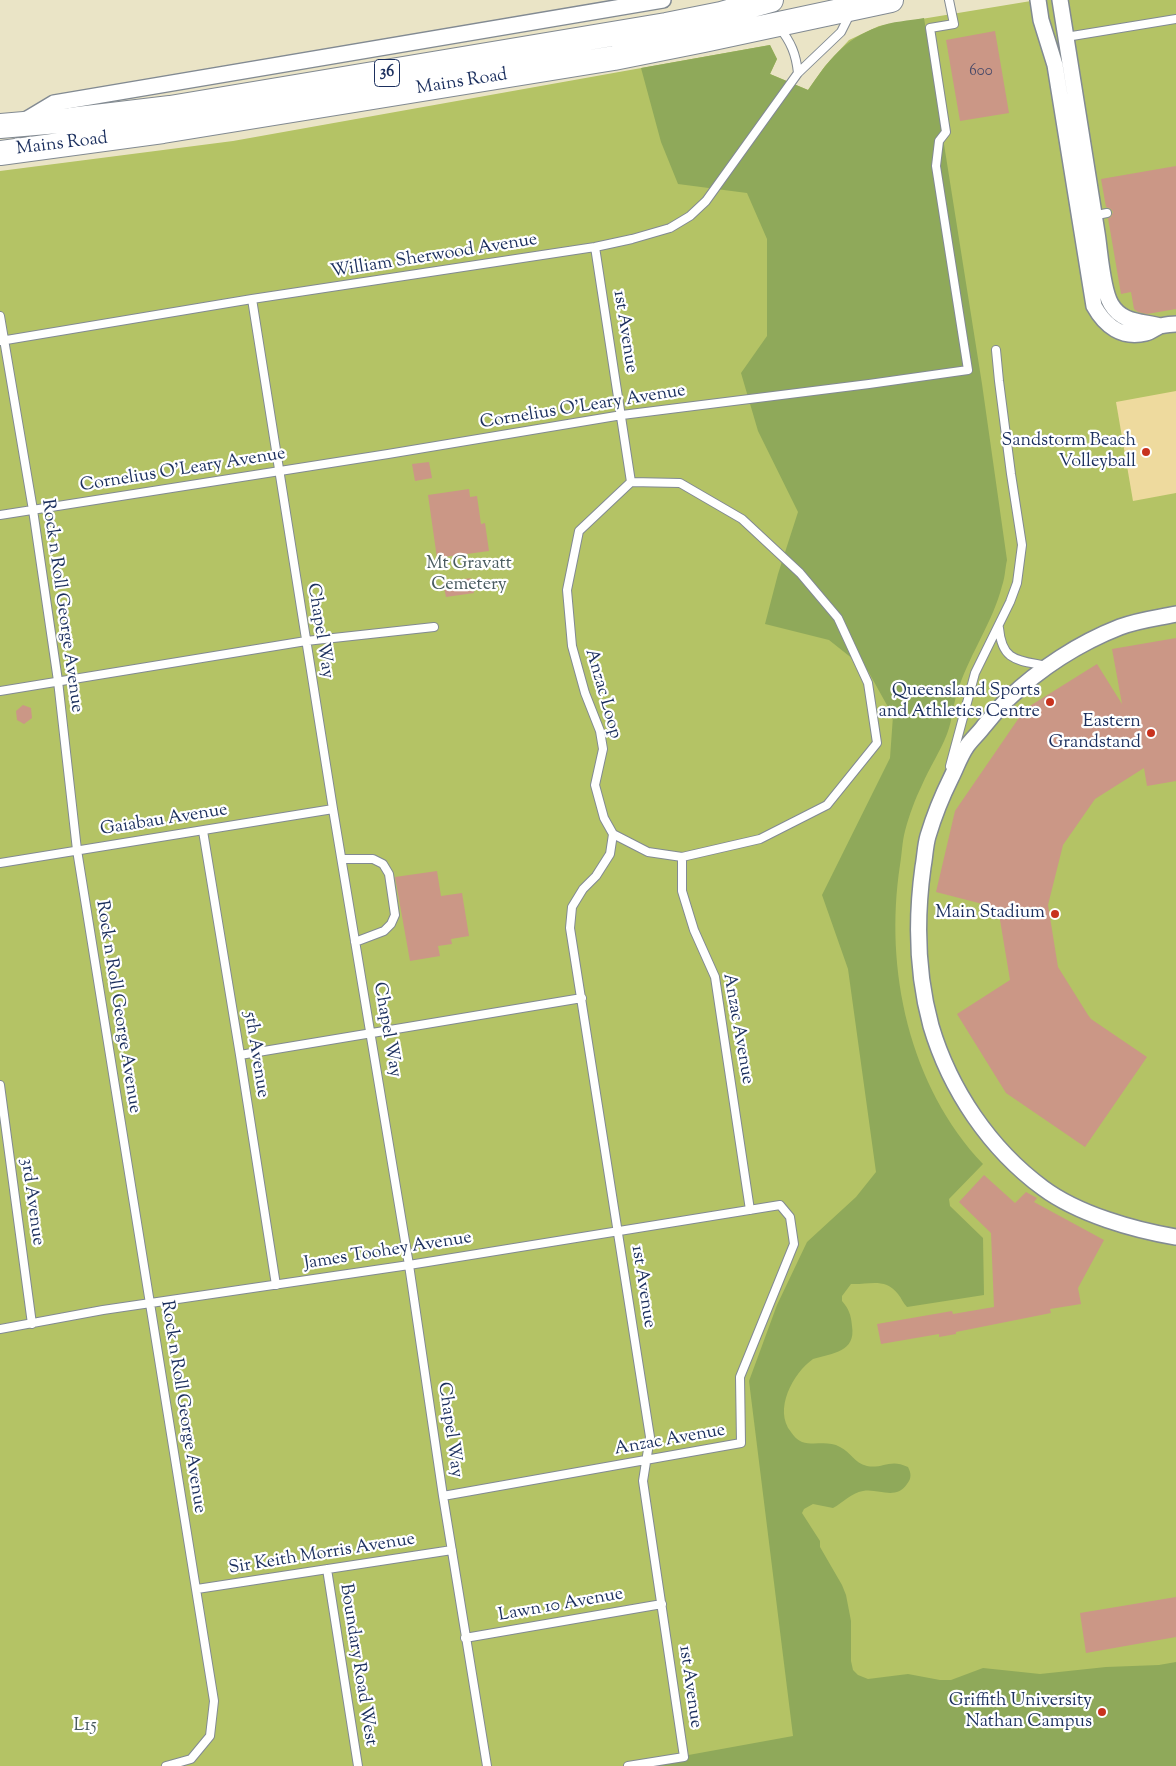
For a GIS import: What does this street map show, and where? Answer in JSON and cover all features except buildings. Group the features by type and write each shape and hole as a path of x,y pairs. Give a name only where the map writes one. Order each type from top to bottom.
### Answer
{"main road":[{"name":"Mains Road","path":"9,125 170,108 392,72 666,25 722,14 771,0"},
{"name":"Mains Road","path":"0,153 162,132 506,76 667,48 892,0"}],"street":[{"name":"Mains Road","path":"9,125 54,103 663,0"},
{"path":"1038,0 1041,20 1055,65 1094,215"},
{"path":"1060,0 1094,215 1094,306 1100,318 1110,327 1122,333 1135,335 1148,332 1160,326 1176,324"},
{"path":"1176,614 1121,627 1094,638 1047,666 1007,700 967,747 943,794 927,838 919,892 919,937 923,983 931,1025 944,1062 966,1103 987,1135 1044,1189 1080,1209 1124,1225 1176,1237"}],"lane":[{"name":"Cornelius O'Leary Avenue","path":"0,515 622,415 968,370 936,166 940,141 946,132 930,28 954,24 950,0"},
{"name":"William Sherwood Avenue","path":"2,340 252,299 595,247 670,228 690,216 706,202 798,73 842,32 853,7"},
{"path":"1066,37 1096,34 1176,19"},
{"path":"777,24 795,53 798,73"},
{"name":"1st Avenue","path":"595,247 632,482"},
{"name":"Chapel Way","path":"252,299 333,809 372,1034 465,1638 487,1766"},
{"name":"Rock n Roll George Avenue","path":"0,316 2,340 33,510 58,681 77,850 214,1701 210,1736 191,1759 166,1766"},
{"path":"943,794 975,673 1017,583 1022,546 998,381 996,350"},
{"path":"613,834 648,852 682,857 760,839 827,806 878,743 868,682 838,618 800,573 742,519 680,483 632,482"},
{"name":"Anzac Loop","path":"613,834 604,818 595,785 603,749 600,731 585,693 572,646 567,590 579,531 632,482"},
{"path":"998,626 1002,646 1007,654 1018,661 1047,666"},
{"path":"0,691 306,641 434,627"},
{"name":"Gaiabau Avenue","path":"0,863 333,809"},
{"name":"5th Avenue","path":"203,831 276,1285"},
{"name":"1st Avenue","path":"613,834 610,854 596,876 582,889 572,907 570,928 650,1437 643,1482 684,1758 628,1766"},
{"name":"Anzac Avenue","path":"682,857 682,891 694,930 715,977 750,1210"},
{"path":"342,860 373,859 383,864 389,874 395,915 391,924 384,931 355,942"},
{"path":"240,1055 582,998"},
{"name":"3rd Avenue","path":"0,1085 32,1324"},
{"name":"Anzac Avenue","path":"443,1496 741,1443 740,1377 794,1244 790,1217 780,1205"},
{"name":"James Toohey Avenue","path":"0,1329 780,1205"},
{"name":"Sir Keith Morris Avenue","path":"197,1589 452,1550"},
{"name":"Boundary Road West","path":"327,1569 358,1766"},
{"name":"Lawn 10 Avenue","path":"465,1638 662,1604"}],"green space":[{"name":"Mt Gravatt Cemetery","path":"1037,0 1176,0 1176,1689 702,1766 0,1766 0,171 233,141 770,45 777,59 770,74 808,90 825,66 849,40 879,26"},
{"path":"924,18 982,384 1007,560 1004,580 998,599 959,687 947,734 919,790 904,835 896,905 896,945 900,985 908,1024 920,1063 937,1099 958,1133 983,1164 949,1199 950,1206 983,1238 984,1295 907,1307 898,1294 888,1285 876,1283 851,1284 842,1296 842,1301 851,1319 852,1335 850,1341 841,1350 813,1359 806,1365 788,1392 784,1413 786,1423 791,1432 802,1442 835,1445 844,1449 863,1465 873,1467 896,1463 908,1467 910,1471 909,1482 897,1492 863,1491 851,1496 833,1508 813,1504 804,1509 802,1513 820,1541 820,1547 846,1595 851,1621 851,1661 853,1670 858,1675 868,1679 908,1674 940,1680 951,1680 983,1668 1040,1674 1176,1662 1176,1766 628,1766 793,1736 749,1381 777,1305 807,1242 856,1197 876,1172 848,969 822,895 890,758 893,716 868,671 829,640 765,624 778,574 798,512 758,431 741,373 767,336 767,239 747,193 678,184 661,142 641,68 770,45 777,59 770,74 808,90 830,60 856,38 883,25"}],"sand":[{"path":"1176,391 1176,493 1133,501 1116,402"}],"place":[{"name":"Sandstorm Beach Volleyball","path":"1146,452"},
{"name":"Queensland Sports and Athletics Centre","path":"1050,702"},
{"name":"Eastern Grandstand","path":"1151,733"},
{"name":"Main Stadium","path":"1055,914"},
{"name":"Griffith University Nathan Campus","path":"1102,1712"}],"park label":[{"name":"L15","path":"85,1727"}]}
